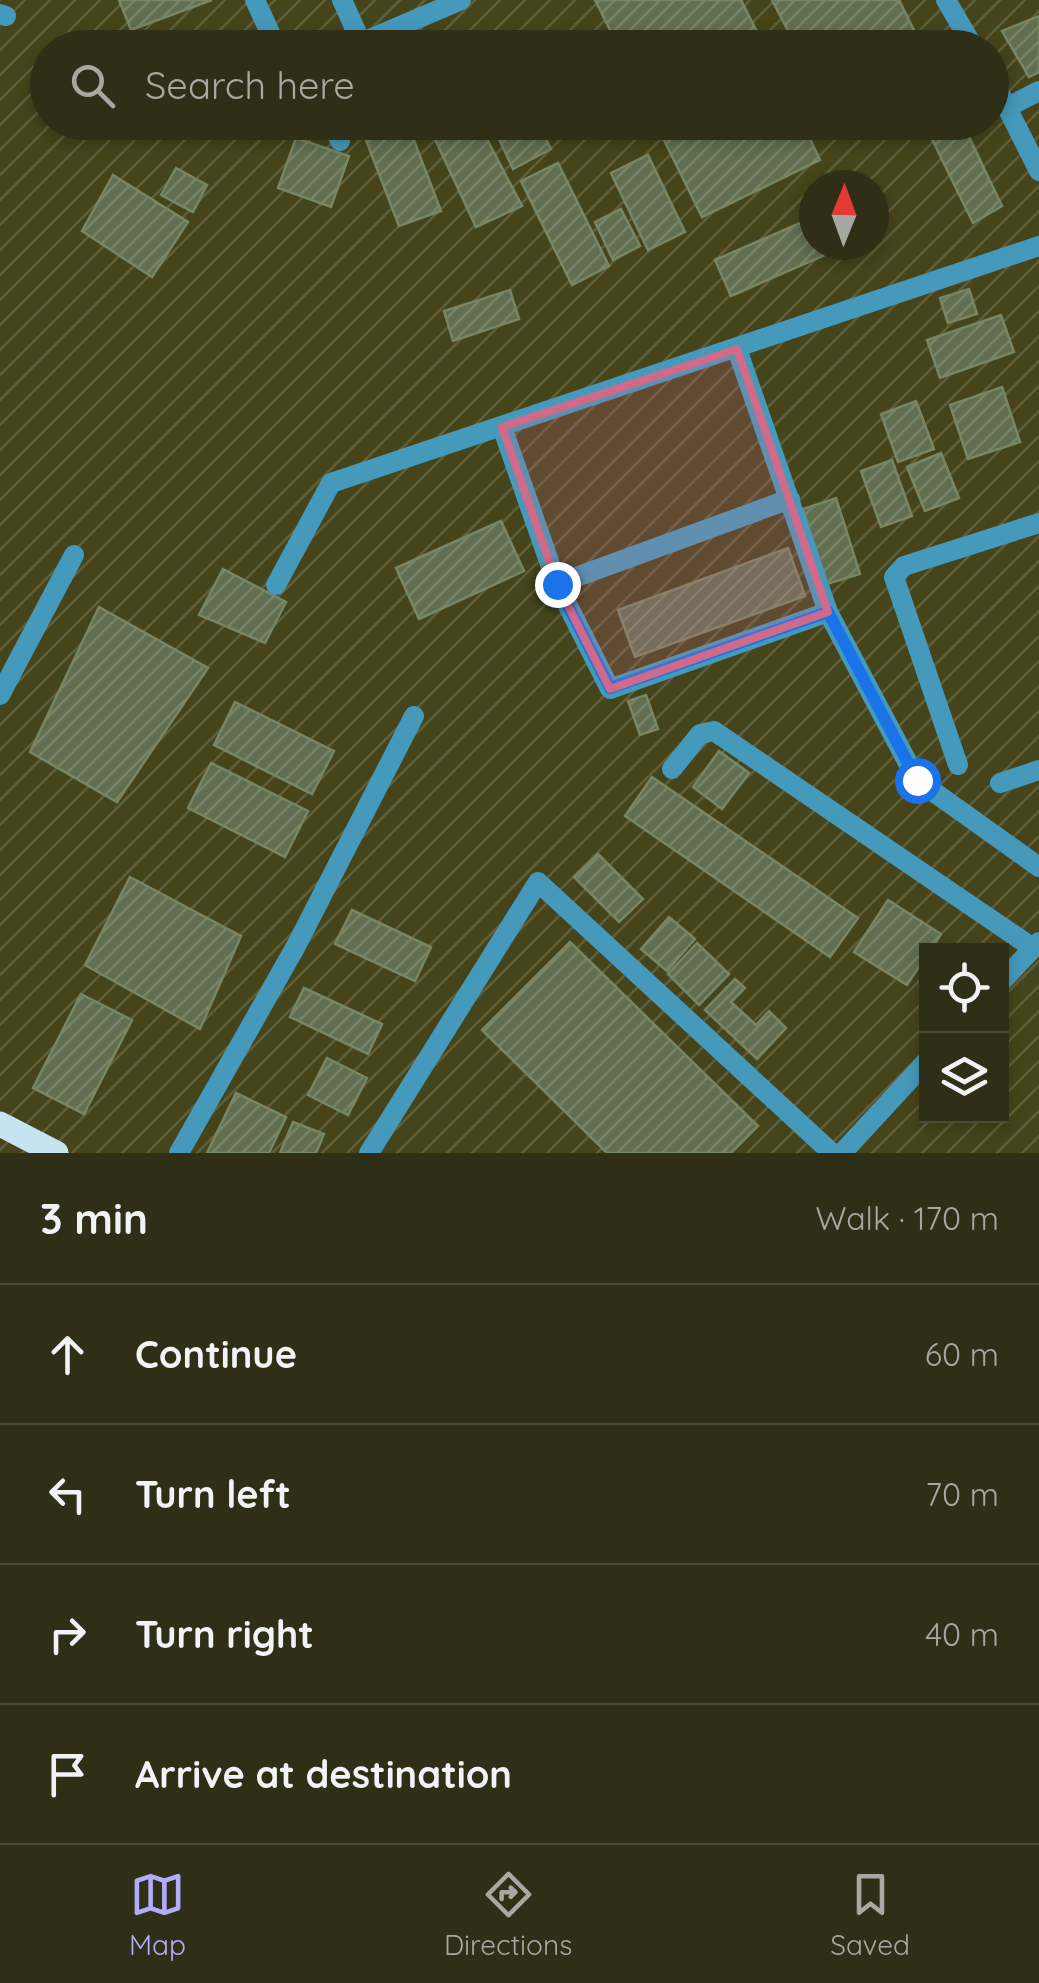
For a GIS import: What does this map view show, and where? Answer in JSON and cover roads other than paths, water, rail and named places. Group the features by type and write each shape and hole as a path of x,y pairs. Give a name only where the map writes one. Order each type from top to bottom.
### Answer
{"main road":[{"path":"0,1124 55,1153"}],"street":[{"path":"254,0 269,30"},
{"path":"342,0 351,30"},
{"path":"946,0 964,30"},
{"path":"388,30 450,2"},
{"path":"1009,106 1039,91"},
{"path":"1009,109 1039,172"},
{"path":"276,585 331,483 1039,246"},
{"path":"737,348 828,612 917,780 1039,867"},
{"path":"502,426 557,584 610,688 828,612"},
{"path":"557,584 790,499"},
{"path":"958,766 894,577 904,566 1039,523"},
{"path":"0,695 74,555"},
{"path":"179,1153 296,946 414,716"},
{"path":"672,768 700,734 714,731 1036,945 1009,974"},
{"path":"1000,783 1039,770"},
{"path":"369,1153 538,882 832,1153"},
{"path":"842,1153 919,1070"}]}
